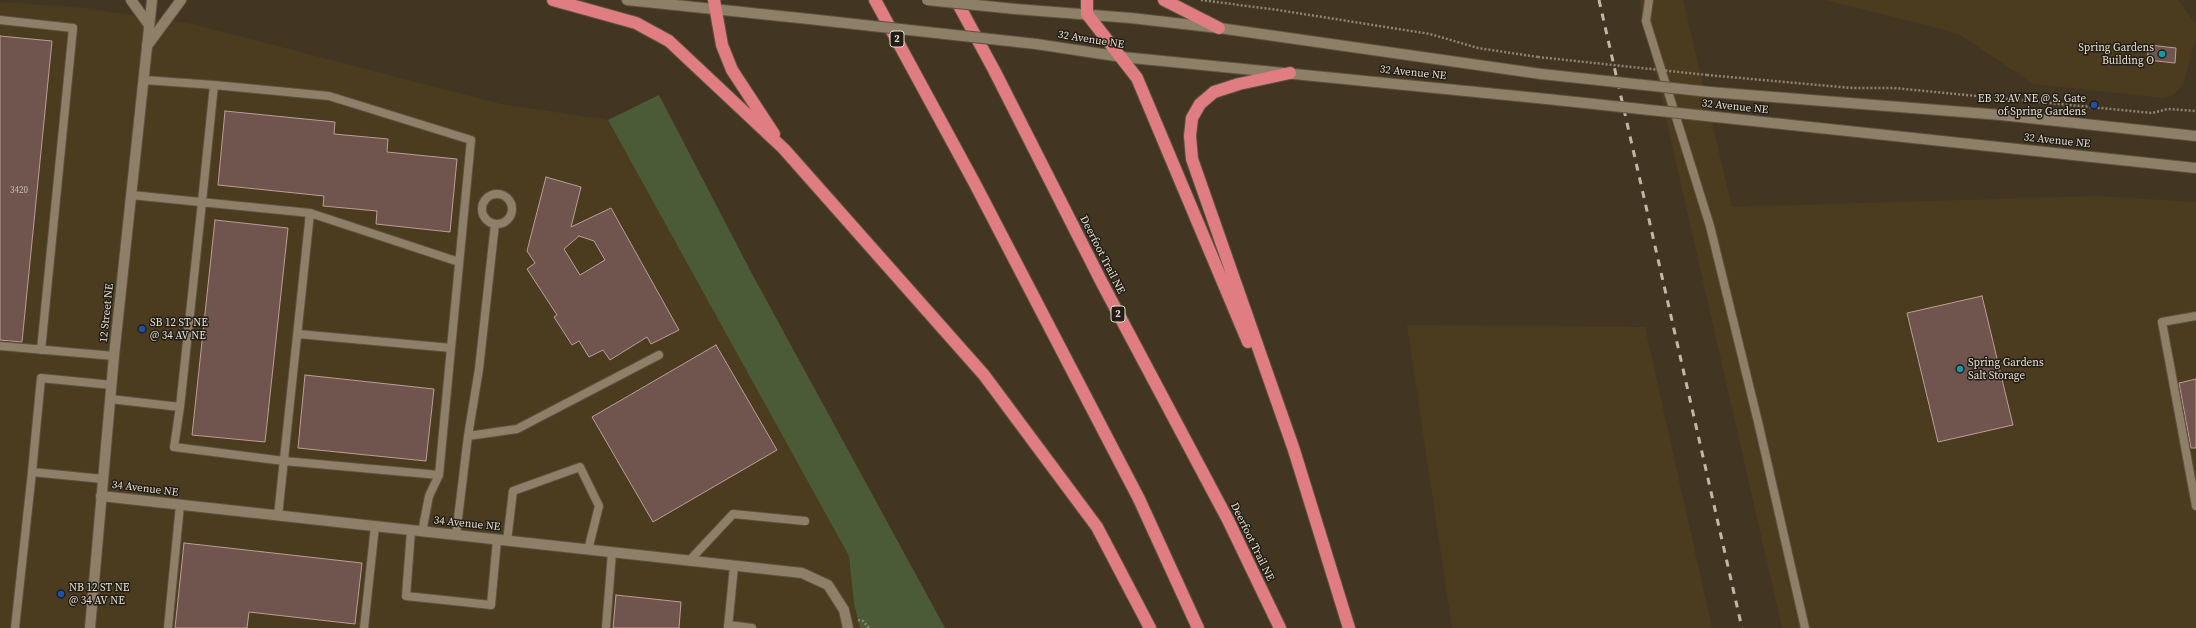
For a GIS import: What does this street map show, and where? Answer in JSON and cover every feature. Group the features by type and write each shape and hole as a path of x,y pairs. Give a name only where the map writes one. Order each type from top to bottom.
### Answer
{"highway":[{"path":"553,0 636,23 669,41 784,149 984,376 1097,527 1150,628"},
{"name":"2","path":"876,0 978,189 1139,499 1198,628"},
{"name":"Deerfoot Trail NE","path":"956,0 994,70 1102,283 1228,520 1280,628"},
{"path":"1087,0 1087,14 1137,78 1294,450"},
{"path":"1164,0 1219,28"},
{"path":"715,5 722,45 732,70 784,149"},
{"path":"1290,73 1239,84 1214,92 1200,104 1192,118 1190,136 1192,159 1294,450 1349,628"}],"main road":[{"path":"131,0 149,25"},
{"name":"12 Street NE","path":"90,628 114,356 152,0"},
{"path":"147,46 182,0"},
{"name":"32 Avenue NE","path":"627,0 715,5 809,19 1036,44 1122,57 1547,99 2196,168"},
{"name":"32 Avenue NE","path":"927,0 1015,9 1087,14 1219,28 1541,74 1710,92 2001,115 2196,136"},
{"name":"34 Avenue NE","path":"101,496 802,573 828,585 844,610 848,628"}],"lane":[{"path":"1649,0 1646,21 1710,226 1759,426 1805,628"},
{"path":"0,20 73,28 41,350"},
{"path":"144,80 214,84 329,96 471,140 438,475 429,496 422,532"},
{"path":"214,84 180,407 174,448 284,461 438,475"},
{"path":"131,195 310,213 459,262"},
{"path":"278,516 310,213"},
{"path":"456,535 468,436 479,369 495,224"},
{"path":"2196,316 2162,322 2196,506"},
{"path":"298,334 451,348"},
{"path":"0,346 114,356"},
{"path":"468,436 517,430 659,355"},
{"path":"15,628 32,472 40,378 112,385"},
{"path":"110,399 180,407"},
{"path":"411,530 406,596 491,605 502,540 513,491 580,467 599,506 588,550"},
{"path":"32,472 103,479"},
{"path":"168,628 180,505"},
{"path":"689,561 733,514 805,521"},
{"path":"364,628 375,526"},
{"path":"606,628 612,552"},
{"path":"734,566 728,626 752,628"}],"path":[{"path":"1201,0 1278,10 1430,34 1478,48 1538,58 1852,88 1894,88 2152,113 2168,109 2196,111"}],"shaded area":[{"path":"1639,0 1683,0 1732,207 2096,196 2196,202 2196,628 1782,628"},
{"path":"1825,0 2178,0 2196,24 2196,37 2183,85 2173,95 2163,98 2033,84 1960,35 1942,29"},
{"path":"0,2 84,8 192,24 501,104 608,120 849,556 854,604 860,628 0,628"},
{"path":"1407,325 1645,327 1712,628 1452,628"}],"green space":[{"path":"659,95 751,272 945,628 860,628 854,604 849,556 608,120"}],"building":[{"path":"0,36 52,41 22,342 0,340"},
{"name":"Spring Gardens Building O","path":"2149,45 2176,48 2175,63 2147,60"},
{"path":"225,111 335,122 334,134 388,139 387,152 457,159 450,232 376,224 377,211 323,206 324,196 218,185"},
{"path":"546,177 581,187 571,227 611,208 679,330 651,344 647,337 610,360 603,350 589,357 579,341 572,345 554,317 557,315 527,269 535,263 527,251","holes":["579,236 594,241 605,260 580,275 564,249"]},
{"path":"215,220 288,228 265,442 192,435"},
{"name":"Spring Gardens Salt Storage","path":"1982,296 2013,425 1938,442 1907,313"},
{"path":"716,345 777,450 653,522 592,417"},
{"path":"305,375 434,389 426,461 298,448"},
{"path":"2196,379 2196,448 2191,448 2179,383"},
{"path":"184,543 362,563 355,624 249,612 247,628 175,628"},
{"path":"616,595 681,602 679,628 613,628"}],"railway":[{"path":"1599,0 1742,628"}],"place":[{"name":"Spring Gardens Building O","path":"2162,54"},
{"name":"EB 32 AV NE @ S. Gate of Spring Gardens","path":"2094,105"},
{"name":"SB 12 ST NE @ 34 AV NE","path":"142,329"},
{"name":"Spring Gardens Salt Storage","path":"1960,369"},
{"name":"NB 12 ST NE @ 34 AV NE","path":"61,594"}]}
